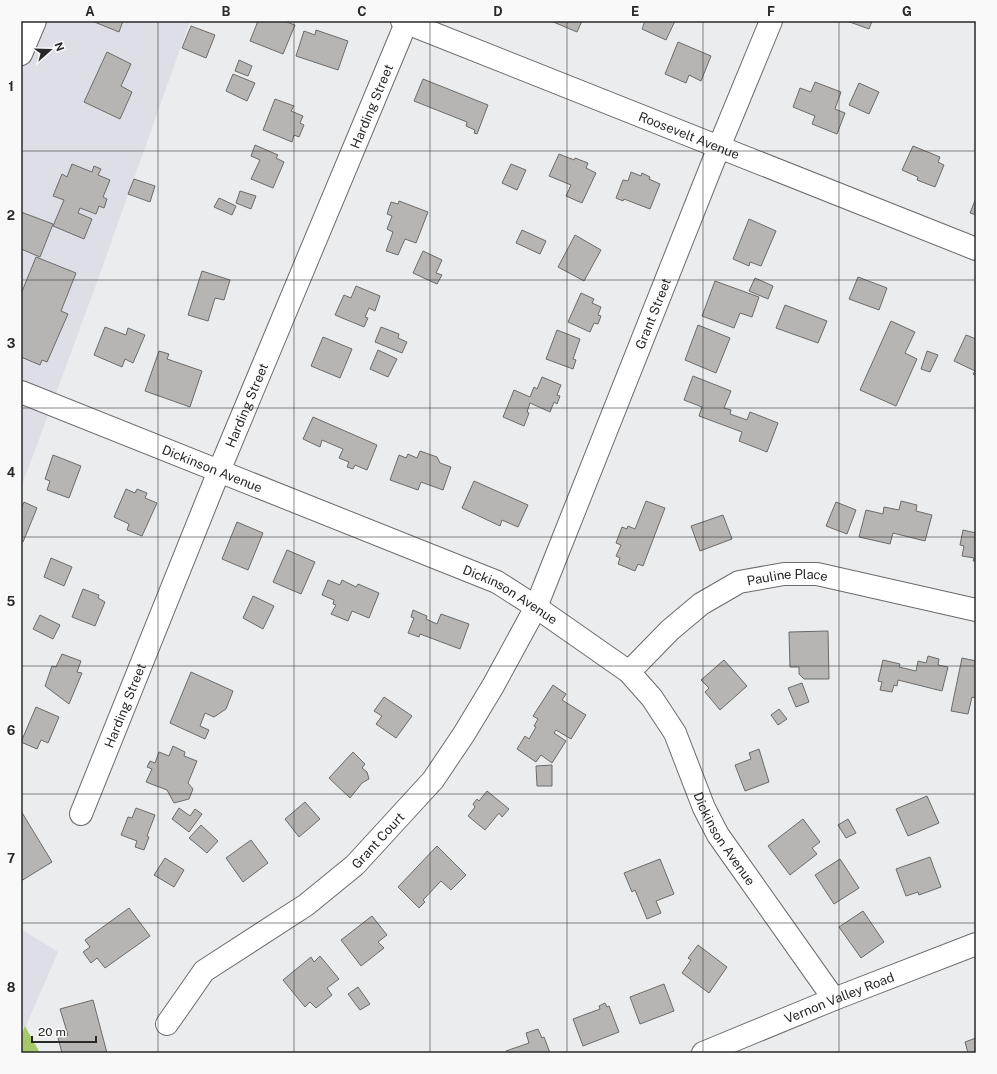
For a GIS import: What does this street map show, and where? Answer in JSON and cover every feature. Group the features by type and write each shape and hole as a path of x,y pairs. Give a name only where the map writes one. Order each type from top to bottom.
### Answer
{"street":[{"path":"21,54 35,21"},
{"name":"Grant Street","path":"536,607 719,147 771,21"},
{"name":"Roosevelt Avenue","path":"405,22 976,249"},
{"name":"Harding Street","path":"81,814 219,471 405,22"},
{"name":"Dickinson Avenue","path":"21,392 497,582 536,607 629,672 652,698 675,733 704,808 718,835 834,999"},
{"name":"Pauline Place","path":"629,672 670,630 701,604 739,582 784,574 817,574 976,610"},
{"name":"Grant Court","path":"167,1024 204,971 306,904 356,865 434,780 493,686 536,607"},
{"name":"Vernon Valley Road","path":"705,1053 834,999 976,944"}],"shaded area":[{"path":"21,21 190,21 97,282 21,488"},
{"path":"21,929 58,952 21,1037"}],"green space":[{"path":"25,1026 40,1053 21,1053 21,1037"}],"building":[{"path":"92,21 123,21 119,32"},
{"path":"258,21 284,21 295,25 283,54 250,41"},
{"path":"551,21 582,21 577,32"},
{"path":"645,21 675,21 666,40 642,29"},
{"path":"847,21 872,21 869,29"},
{"path":"191,26 215,35 206,58 182,48"},
{"path":"316,30 348,41 338,70 296,56 304,31 315,35"},
{"path":"678,42 711,56 701,81 689,75 686,83 665,74"},
{"path":"107,52 131,64 121,86 132,92 120,119 84,102"},
{"path":"239,60 252,66 248,76 235,71"},
{"path":"233,74 255,83 247,101 226,91"},
{"path":"423,79 488,105 477,134 474,133 475,130 466,126 467,122 414,101"},
{"path":"815,82 841,92 835,109 845,113 837,134 812,124 815,116 793,107 800,88 811,92"},
{"path":"859,83 879,92 869,114 849,105"},
{"path":"275,99 294,106 291,111 303,116 300,123 304,125 299,137 294,135 292,142 263,130"},
{"path":"255,145 278,155 276,158 284,162 273,188 251,179 260,160 251,156"},
{"path":"913,146 940,157 938,162 944,165 935,187 917,180 918,177 902,170"},
{"path":"559,154 574,160 575,158 588,163 586,168 596,173 582,203 566,196 571,185 549,176"},
{"path":"72,164 92,172 94,166 101,169 98,175 110,180 103,197 107,199 104,208 99,206 96,214 80,208 78,213 92,219 84,239 53,226 64,200 53,196 62,174 67,177"},
{"path":"511,164 526,170 517,190 502,183"},
{"path":"631,172 641,176 642,173 650,177 649,179 660,184 650,209 624,199 623,201 616,198 623,180 628,181"},
{"path":"134,179 155,186 150,202 128,194"},
{"path":"240,191 256,196 251,209 236,203"},
{"path":"219,198 236,206 232,215 214,207"},
{"path":"976,198 976,215 970,213"},
{"path":"399,201 428,212 416,243 405,239 398,255 386,251 393,232 387,229 392,216 387,214 391,202 398,204"},
{"path":"21,212 53,224 40,257 21,249"},
{"path":"749,219 776,231 761,266 750,262 749,266 733,259"},
{"path":"522,230 546,241 540,254 516,243"},
{"path":"575,235 601,250 584,281 558,267"},
{"path":"423,251 442,260 436,273 442,275 437,284 413,273"},
{"path":"36,257 76,273 61,311 68,314 47,362 42,360 40,365 21,357 21,294"},
{"path":"202,271 230,280 224,300 215,298 208,321 188,315"},
{"path":"858,277 887,288 879,310 849,299"},
{"path":"755,278 773,286 768,299 749,291"},
{"path":"715,281 759,297 752,317 740,313 734,328 702,316"},
{"path":"356,286 380,296 375,311 369,308 365,317 368,318 364,327 335,315 344,295 351,298"},
{"path":"581,293 594,299 592,303 601,307 598,315 601,316 598,324 594,323 590,332 568,322"},
{"path":"785,305 827,321 818,343 776,328"},
{"path":"891,321 915,332 905,353 917,359 896,406 860,390"},
{"path":"698,325 730,338 716,373 685,360"},
{"path":"105,327 126,335 128,328 145,335 133,363 125,359 122,367 94,355"},
{"path":"381,327 399,334 398,338 407,342 402,353 375,342"},
{"path":"557,330 580,339 573,359 576,360 573,369 546,359"},
{"path":"966,335 976,339 976,376 973,374 975,371 954,361"},
{"path":"323,337 352,349 340,378 311,366"},
{"path":"378,350 397,359 388,377 370,369"},
{"path":"159,351 169,354 167,359 202,371 190,407 145,391"},
{"path":"927,351 938,355 930,372 921,369"},
{"path":"693,376 731,391 724,408 731,410 730,414 747,420 750,412 778,423 767,452 739,441 742,432 699,416 702,407 684,400"},
{"path":"542,377 561,385 557,395 560,396 557,404 554,402 550,412 530,403 527,412 529,413 524,426 503,417 514,390 530,397 534,387 537,389"},
{"path":"313,417 377,445 367,470 355,465 353,469 347,467 349,462 339,458 343,449 322,440 320,447 303,439"},
{"path":"420,451 437,457 440,463 451,467 443,490 421,482 418,490 390,480 399,455 406,458 408,454 417,458"},
{"path":"53,455 81,466 69,498 47,490 50,481 45,479"},
{"path":"474,481 528,505 518,527 502,520 500,526 462,508"},
{"path":"126,489 135,493 137,489 147,493 145,498 157,503 142,536 127,530 129,524 114,517"},
{"path":"646,501 665,508 643,566 638,564 635,571 618,564 620,558 616,556 621,545 616,543 622,527 627,529 628,526 635,529"},
{"path":"901,501 917,505 916,511 932,515 925,541 893,533 890,544 859,537 866,510 883,514 884,507 899,510"},
{"path":"24,502 37,508 23,542 21,541 21,509"},
{"path":"836,502 856,510 847,534 826,526"},
{"path":"723,515 732,539 700,551 691,526"},
{"path":"237,522 263,533 248,570 222,559"},
{"path":"963,530 976,533 976,561 973,561 974,558 962,556 964,546 960,545"},
{"path":"287,550 315,562 301,594 273,582"},
{"path":"51,558 72,567 64,586 44,577"},
{"path":"328,580 340,585 342,580 356,587 358,584 379,593 369,618 352,611 348,621 331,614 336,605 333,604 334,600 322,595"},
{"path":"83,589 99,595 98,598 105,602 95,626 72,617"},
{"path":"253,596 274,606 263,629 243,618"},
{"path":"413,610 427,616 426,619 437,624 441,614 469,624 460,649 420,634 419,637 408,633 414,618 411,617"},
{"path":"40,615 60,625 53,639 33,629"},
{"path":"828,631 829,679 804,679 799,674 799,667 790,667 789,632"},
{"path":"62,654 81,661 77,672 82,673 69,704 45,686 52,666 56,667"},
{"path":"928,656 939,659 938,665 948,667 942,691 898,680 897,686 894,685 892,692 880,690 882,682 878,681 883,660 900,664 899,667 916,671 918,661 926,663"},
{"path":"962,658 976,661 976,698 972,697 968,714 951,711"},
{"path":"724,660 747,686 720,710 705,692 709,688 701,680"},
{"path":"191,672 233,691 226,709 214,717 205,713 200,726 209,730 205,739 170,723"},
{"path":"802,683 809,702 796,707 788,688"},
{"path":"553,685 566,694 562,700 586,715 571,739 556,730 554,733 566,741 552,763 541,755 536,762 517,749 525,736 529,739 536,727 534,726 538,719 533,716"},
{"path":"384,697 412,716 396,738 376,724 382,716 374,711"},
{"path":"36,707 59,717 48,743 41,740 37,749 21,742"},
{"path":"779,709 787,719 778,725 771,715"},
{"path":"173,746 185,752 184,756 197,761 188,783 193,789 189,799 174,803 167,790 146,782 152,769 147,767 150,761 155,763 159,752 169,756"},
{"path":"759,749 769,782 745,791 735,765 751,759 749,753"},
{"path":"353,752 365,764 362,768 367,772 369,779 362,783 350,798 329,778"},
{"path":"552,765 552,786 537,786 536,766"},
{"path":"487,791 509,809 502,817 499,813 485,830 468,816 475,807 473,804 477,799 479,801"},
{"path":"927,796 939,823 908,836 896,809"},
{"path":"305,802 320,819 299,837 285,819"},
{"path":"136,808 155,815 147,836 149,837 144,850 135,847 137,841 121,835 128,817 132,818"},
{"path":"179,808 190,816 195,809 202,814 189,832 172,819"},
{"path":"21,811 52,862 21,881"},
{"path":"803,819 820,842 812,848 817,854 790,875 768,846"},
{"path":"848,819 856,833 846,838 838,825"},
{"path":"201,825 218,841 207,853 189,838"},
{"path":"251,840 268,863 243,882 226,858"},
{"path":"437,846 466,875 451,890 441,881 423,900 425,902 419,908 398,887"},
{"path":"930,857 941,887 919,895 918,892 906,896 896,869"},
{"path":"165,858 184,870 174,887 154,875"},
{"path":"660,859 674,894 656,901 661,913 647,919 635,890 632,892 624,873"},
{"path":"840,859 859,888 834,904 815,875"},
{"path":"129,908 150,936 105,968 97,958 91,963 83,952 90,947 85,940"},
{"path":"863,911 884,942 861,958 839,927"},
{"path":"372,916 387,935 378,942 384,948 361,966 341,940"},
{"path":"698,945 727,967 709,993 682,973 691,960 688,958"},
{"path":"320,956 339,979 327,988 332,995 316,1008 310,1002 305,1007 283,980 311,957 314,962"},
{"path":"664,984 674,1011 640,1024 630,997"},
{"path":"358,987 370,1004 360,1010 348,994"},
{"path":"93,1000 107,1053 62,1053 58,1038 68,1035 60,1009"},
{"path":"605,1003 607,1007 609,1006 619,1032 583,1046 573,1019 600,1009 599,1006"},
{"path":"538,1029 542,1038 544,1037 550,1053 507,1053 506,1051 529,1043 526,1033"},
{"path":"976,1038 976,1053 968,1053 965,1042"}]}
